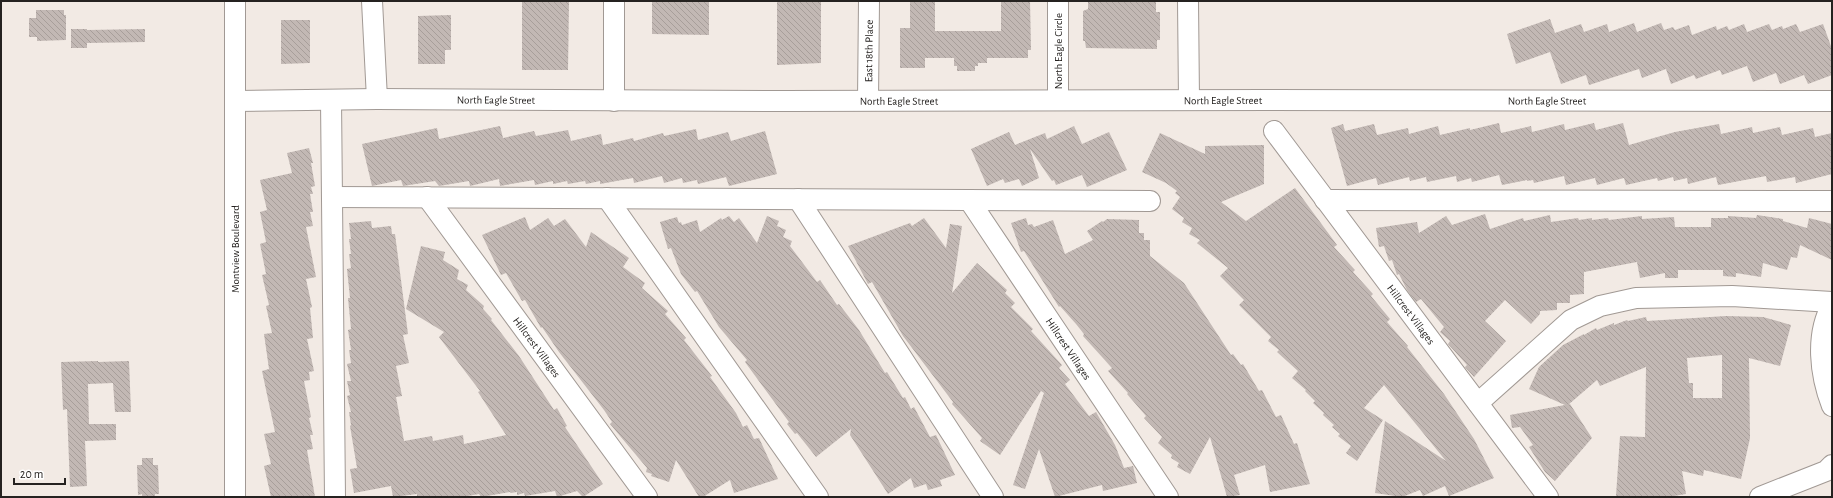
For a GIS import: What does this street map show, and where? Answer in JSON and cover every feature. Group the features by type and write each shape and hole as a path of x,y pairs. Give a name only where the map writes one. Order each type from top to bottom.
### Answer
{"street":[{"name":"Montview Boulevard","path":"235,1 235,497"},
{"path":"372,1 377,99"},
{"path":"614,1 614,101"},
{"name":"East 18th Place","path":"868,100 869,1"},
{"name":"North Eagle Circle","path":"1058,1 1058,100"},
{"path":"1188,1 1189,100"},
{"name":"North Eagle Street","path":"235,101 377,99 614,101 1189,100 1832,102"},
{"path":"331,100 335,497"},
{"name":"Hillcrest Villages","path":"1274,131 1548,497"},
{"path":"332,197 1150,201"},
{"name":"Hillcrest Villages","path":"427,197 647,497"},
{"path":"607,198 818,497"},
{"path":"798,199 993,497"},
{"name":"Hillcrest Villages","path":"969,200 1168,497"},
{"path":"1326,200 1832,201"},
{"path":"1478,403 1571,320 1600,306 1636,298 1732,296 1832,302"},
{"path":"1832,305 1826,316 1823,329 1822,371 1826,391 1832,406"},
{"path":"1760,497 1826,471 1832,465"}],"building":[{"path":"522,1 569,1 568,70 522,70"},
{"path":"652,1 709,1 709,35 652,34"},
{"path":"777,1 821,1 821,63 777,65"},
{"path":"910,1 935,1 935,31 1001,31 1001,1 1030,1 1031,50 1028,50 1028,58 987,58 987,63 978,63 978,66 975,66 975,71 957,71 957,66 954,66 954,58 925,58 925,68 900,68 900,28 910,28"},
{"path":"1088,1 1156,1 1156,12 1160,12 1160,40 1157,40 1157,49 1086,48 1085,41 1083,41 1083,11 1088,9"},
{"path":"36,10 64,10 64,15 66,15 66,40 37,41 37,37 29,37 29,18 36,18"},
{"path":"451,15 451,50 445,50 445,64 418,64 418,16"},
{"path":"1550,19 1555,33 1581,24 1584,32 1607,24 1609,32 1634,23 1637,32 1661,23 1664,30 1673,27 1675,30 1689,25 1692,35 1716,26 1717,30 1727,26 1729,30 1744,24 1747,32 1769,24 1772,30 1782,26 1783,29 1796,24 1800,32 1823,24 1832,49 1832,75 1808,84 1804,75 1780,84 1776,73 1753,82 1747,66 1722,75 1720,70 1696,79 1694,75 1671,84 1666,69 1642,78 1639,69 1589,85 1586,75 1561,84 1550,52 1516,64 1507,34"},
{"path":"281,20 310,20 310,63 281,64"},
{"path":"71,29 145,29 145,42 87,43 87,48 71,48"},
{"path":"1499,123 1501,133 1531,126 1532,132 1564,124 1565,130 1594,123 1596,130 1623,123 1629,145 1675,132 1719,124 1721,134 1752,127 1753,133 1780,127 1782,135 1813,128 1815,137 1832,133 1832,174 1796,183 1795,177 1767,182 1766,176 1718,185 1716,177 1688,184 1687,178 1674,181 1673,177 1658,181 1657,178 1626,185 1624,178 1597,185 1595,178 1566,185 1564,176 1534,183 1533,180 1527,180 1502,185 1499,175 1472,182 1471,178 1457,182 1456,176 1427,182 1426,177 1410,181 1409,177 1378,185 1376,178 1347,186 1331,128 1343,124 1345,131 1374,124 1377,135 1408,128 1409,134 1438,126 1440,135"},
{"path":"500,126 503,138 534,131 536,136 568,130 571,141 601,134 603,145 633,138 634,141 663,133 664,136 696,129 698,140 728,132 731,141 765,131 777,174 729,186 726,177 698,184 697,180 683,183 682,178 664,183 662,176 634,183 633,178 600,184 600,181 586,184 585,181 568,184 567,181 553,184 553,181 535,185 534,180 500,186 499,179 470,186 469,181 439,186 435,181 403,186 401,180 372,186 362,144 437,128 439,139"},
{"path":"1074,126 1082,144 1109,132 1127,170 1087,187 1082,175 1056,185 1054,180 1052,181 1030,149 1039,178 1022,186 1019,179 1005,183 1003,179 987,186 971,149 1009,132 1015,145 1045,133 1047,139"},
{"path":"1160,133 1205,154 1205,146 1264,145 1264,184 1221,202 1246,221 1295,188 1337,245 1334,247 1355,270 1353,272 1373,294 1371,296 1390,319 1387,322 1408,346 1407,347 1444,394 1474,439 1494,478 1449,496 1445,486 1423,496 1420,490 1402,497 1375,493 1385,421 1446,461 1384,385 1364,408 1383,420 1357,461 1346,453 1351,446 1338,436 1340,434 1332,427 1334,425 1313,403 1315,401 1305,391 1306,390 1292,378 1298,371 1277,352 1279,350 1268,341 1271,337 1239,305 1244,300 1220,276 1228,268 1197,243 1200,240 1189,234 1192,228 1182,222 1184,218 1172,209 1180,197 1175,193 1177,191 1166,183 1142,172"},
{"path":"309,148 313,163 311,163 315,186 311,187 313,194 310,194 313,212 310,212 313,226 306,227 316,277 306,279 312,307 310,308 313,338 307,339 314,371 309,372 310,380 304,381 313,435 310,435 313,449 307,450 315,497 271,497 264,466 271,464 264,434 275,432 262,371 269,369 264,334 272,333 266,306 269,305 262,275 266,274 260,244 266,242 260,212 267,210 260,180 292,173 287,153"},
{"path":"1485,214 1490,229 1523,218 1524,221 1550,215 1551,222 1578,218 1579,220 1592,218 1592,220 1608,218 1609,220 1642,216 1642,219 1674,217 1675,227 1711,227 1711,218 1728,218 1728,216 1756,218 1757,215 1783,219 1783,221 1807,228 1809,218 1832,224 1832,260 1800,245 1797,258 1791,257 1787,270 1763,263 1761,277 1736,273 1736,277 1723,276 1723,270 1678,270 1678,278 1665,278 1665,273 1640,278 1637,262 1584,272 1584,294 1570,295 1570,303 1557,303 1557,310 1540,311 1540,314 1531,324 1505,300 1485,321 1506,341 1474,377 1465,367 1467,365 1448,344 1450,341 1440,332 1444,327 1421,299 1416,302 1407,290 1399,274 1397,275 1392,260 1389,261 1384,246 1379,247 1376,228 1417,222 1419,233 1446,216 1452,225"},
{"path":"729,216 734,222 739,218 757,243 767,216 779,221 777,226 786,230 783,237 792,241 790,246 817,282 820,280 837,305 839,304 859,330 885,373 887,372 903,398 905,397 911,409 914,407 930,437 936,435 955,475 940,480 942,486 928,490 926,484 914,488 911,478 888,494 850,435 851,429 816,457 797,433 795,434 787,424 789,422 745,362 747,360 719,327 697,291 695,292 681,274 671,248 668,249 660,222 677,217 679,223 681,222 682,225 697,220 700,232 721,218 722,220"},
{"path":"525,217 530,230 548,218 554,226 565,219 586,247 591,232 629,258 623,267 645,283 642,288 668,311 665,314 686,338 684,340 712,376 710,377 736,413 743,427 747,425 754,439 759,438 778,479 734,493 730,480 703,497 699,497 676,460 669,482 651,476 652,474 646,472 647,468 610,424 612,422 604,410 559,352 542,327 541,328 525,300 522,301 506,273 501,275 482,235"},
{"path":"924,218 946,248 950,224 962,226 952,293 977,263 1007,290 1005,293 1015,303 1011,307 1033,329 1031,331 1062,365 1059,368 1070,380 1065,384 1089,416 1096,412 1115,445 1124,468 1133,466 1137,483 1103,491 1102,485 1055,497 1039,449 1025,489 1013,485 1044,393 1041,391 1000,455 980,441 982,438 952,404 953,402 903,336 872,282 868,284 848,246 910,223 912,226"},
{"path":"1026,218 1028,225 1032,224 1034,227 1053,220 1065,254 1093,240 1087,231 1102,221 1103,222 1107,219 1139,220 1139,233 1144,233 1144,240 1150,240 1150,256 1184,283 1231,355 1233,354 1241,365 1243,364 1259,391 1262,390 1276,417 1281,415 1294,444 1297,443 1310,484 1270,492 1265,465 1234,475 1240,495 1227,497 1210,437 1190,474 1177,467 1179,463 1171,458 1172,455 1158,443 1162,437 1144,418 1146,416 1108,371 1112,368 1083,336 1084,334 1076,324 1060,306 1059,307 1024,251 1021,252 1011,223"},
{"path":"371,221 372,228 391,226 392,234 395,234 408,334 403,335 409,363 396,366 402,396 396,397 404,441 432,436 433,441 463,435 464,444 506,435 478,392 480,391 439,337 444,332 406,309 421,246 445,252 443,260 459,270 457,279 468,285 466,290 484,306 483,309 519,356 554,410 557,408 567,426 565,427 603,484 583,497 577,491 557,497 555,491 525,496 524,493 517,495 517,492 510,492 481,497 479,494 462,497 417,497 417,494 393,497 391,486 354,493 350,469 357,468 350,426 349,412 351,412 347,396 350,395 347,381 351,381 347,364 351,363 348,330 351,329 348,298 350,298 347,269 351,268 349,254 351,254 349,239 351,239 349,223"},
{"path":"1726,316 1763,317 1791,325 1780,366 1749,358 1750,438 1741,479 1704,470 1703,476 1682,471 1686,494 1668,497 1616,496 1620,436 1645,437 1646,367 1600,386 1597,380 1568,405 1570,404 1592,438 1555,481 1545,472 1529,447 1533,445 1520,427 1512,428 1510,415 1565,405 1529,389 1539,367 1563,345 1596,328 1597,330 1614,323 1614,325 1627,320 1646,317 1647,321","holes":["1722,355 1722,398 1693,398 1693,383 1689,383 1687,358"]},
{"path":"129,361 131,412 115,412 113,383 88,384 89,424 116,424 116,440 85,441 87,486 70,487 67,409 63,410 61,362"},
{"path":"142,458 153,458 153,465 158,465 159,494 155,494 155,497 142,497 142,494 138,495 137,465 142,465"}]}
